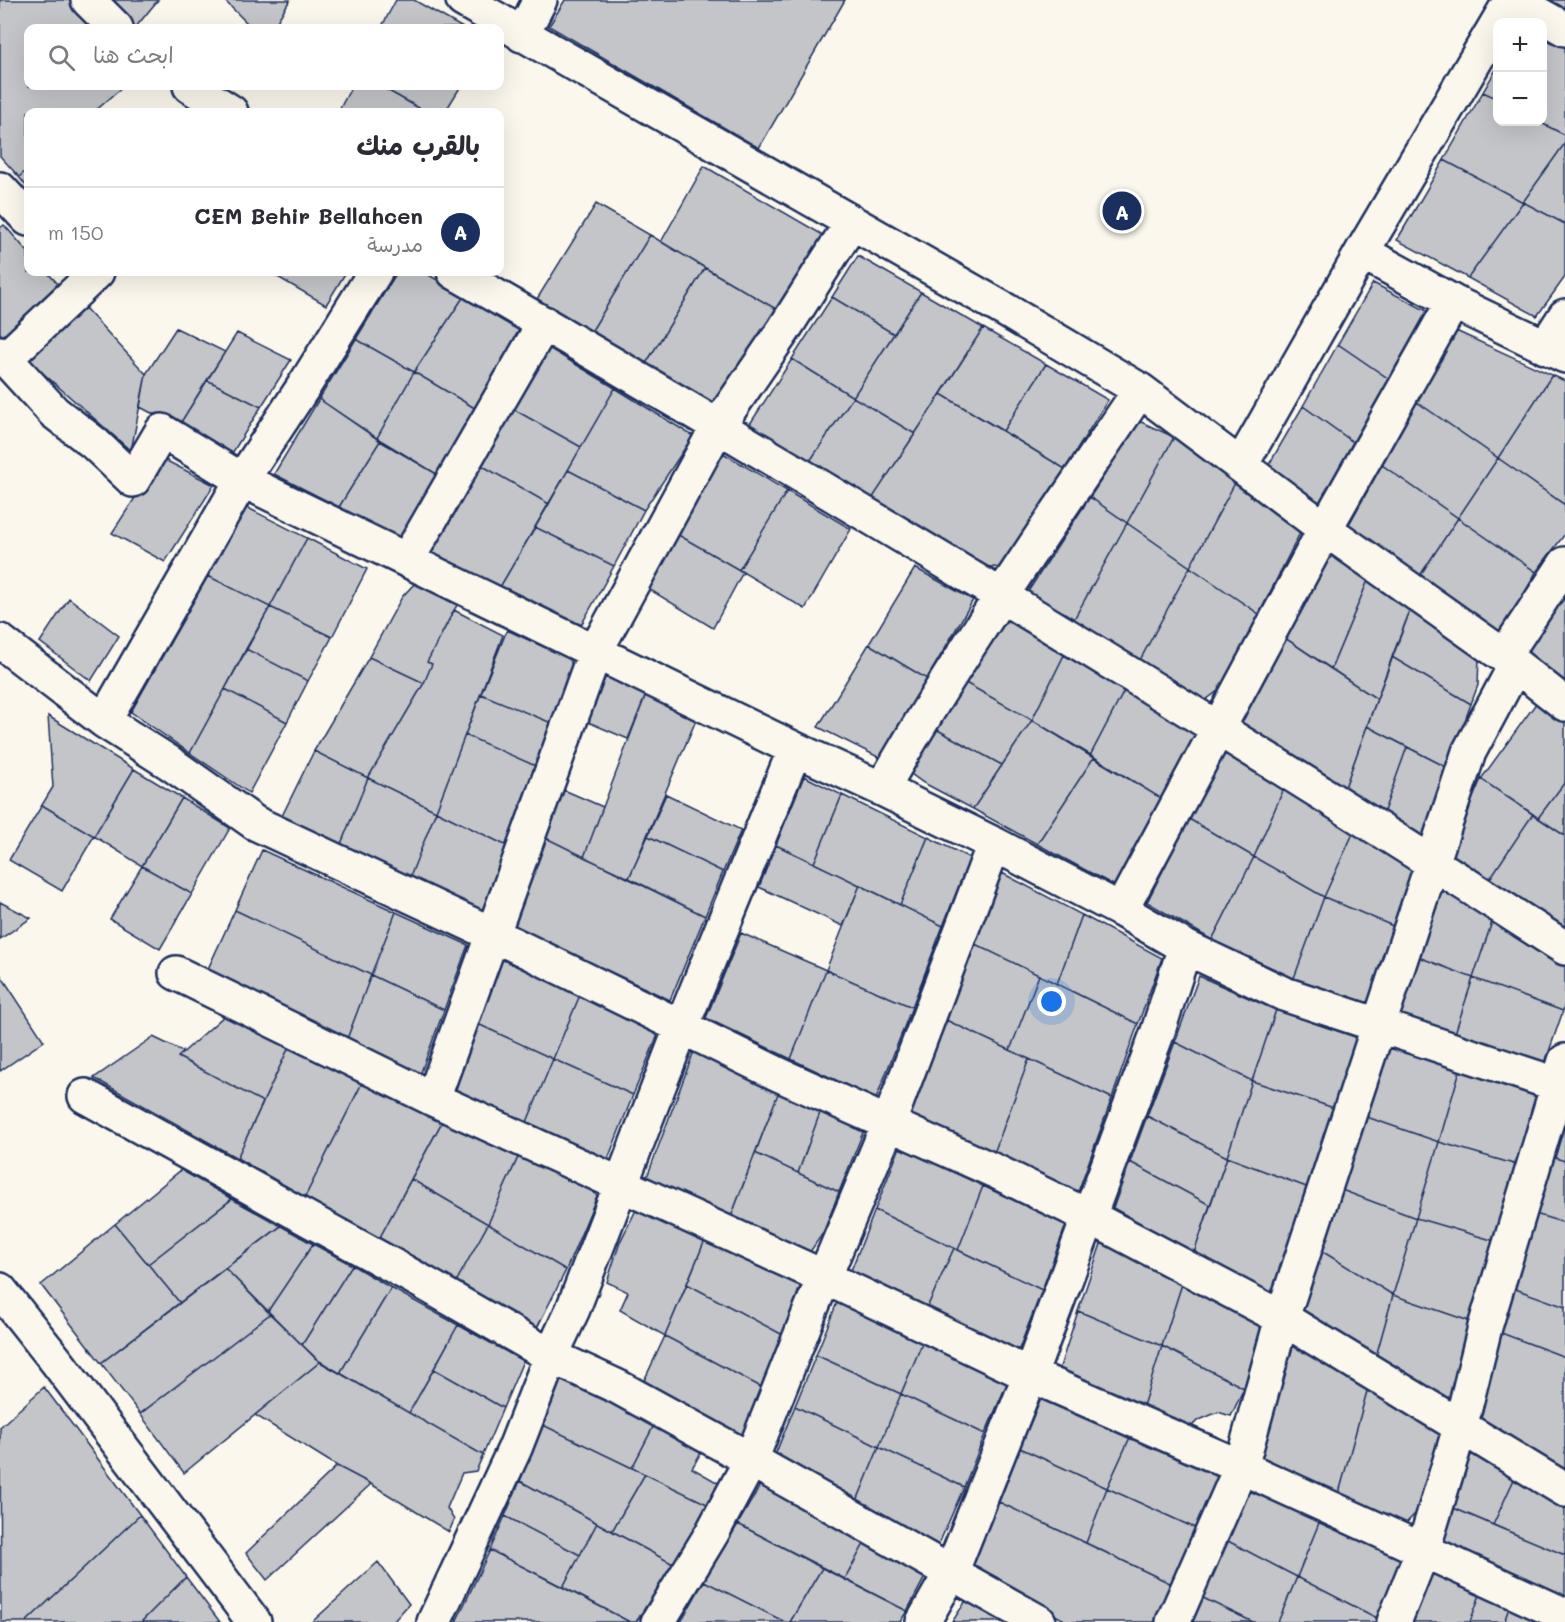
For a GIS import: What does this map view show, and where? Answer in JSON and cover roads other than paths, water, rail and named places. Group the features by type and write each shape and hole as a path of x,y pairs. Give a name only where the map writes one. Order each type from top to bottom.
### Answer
{"street":[{"path":"88,0 112,24"},
{"path":"463,0 503,24"},
{"path":"522,35 540,0"},
{"path":"1241,465 1362,252 1512,0 1565,29"},
{"path":"504,24 852,222 1140,390 1325,529 1510,661 1565,704"},
{"path":"196,90 225,108"},
{"path":"0,189 24,215"},
{"path":"433,1099 596,652 718,426 783,331 852,222"},
{"path":"1362,252 1453,302 1555,352 1565,316"},
{"path":"86,276 2,356 54,412 94,443 133,480 162,431 242,480 994,844 1185,946 1284,994 1378,1026 1562,1078 1485,1327 1460,1428 1423,1550 1394,1622"},
{"path":"104,721 242,480 373,276"},
{"path":"461,276 1002,596 1432,862 1565,948"},
{"path":"1121,910 1325,529 1453,302"},
{"path":"407,560 543,323"},
{"path":"882,789 901,754 1002,596 1140,390"},
{"path":"1173,1622 1241,1467 1282,1318 1469,753 1510,661 1565,564"},
{"path":"0,641 104,721 170,763 255,823 492,934 780,1076 997,1172 1090,1217 1282,1318 1565,1490"},
{"path":"434,1622 515,1448 551,1356 573,1309 682,1026 795,749"},
{"path":"658,1622 712,1533 751,1460 888,1125 994,844"},
{"path":"922,1622 951,1573 1030,1375 1157,1034 1185,946"},
{"path":"176,973 433,1099 621,1183 1030,1375 1241,1467 1565,1615"},
{"path":"85,1096 414,1277 551,1356 618,1387 751,1460 1039,1622"},
{"path":"0,1290 254,1622"}],"place":[{"name":"CEM Behir Bellahcen","path":"1122,211"}]}
